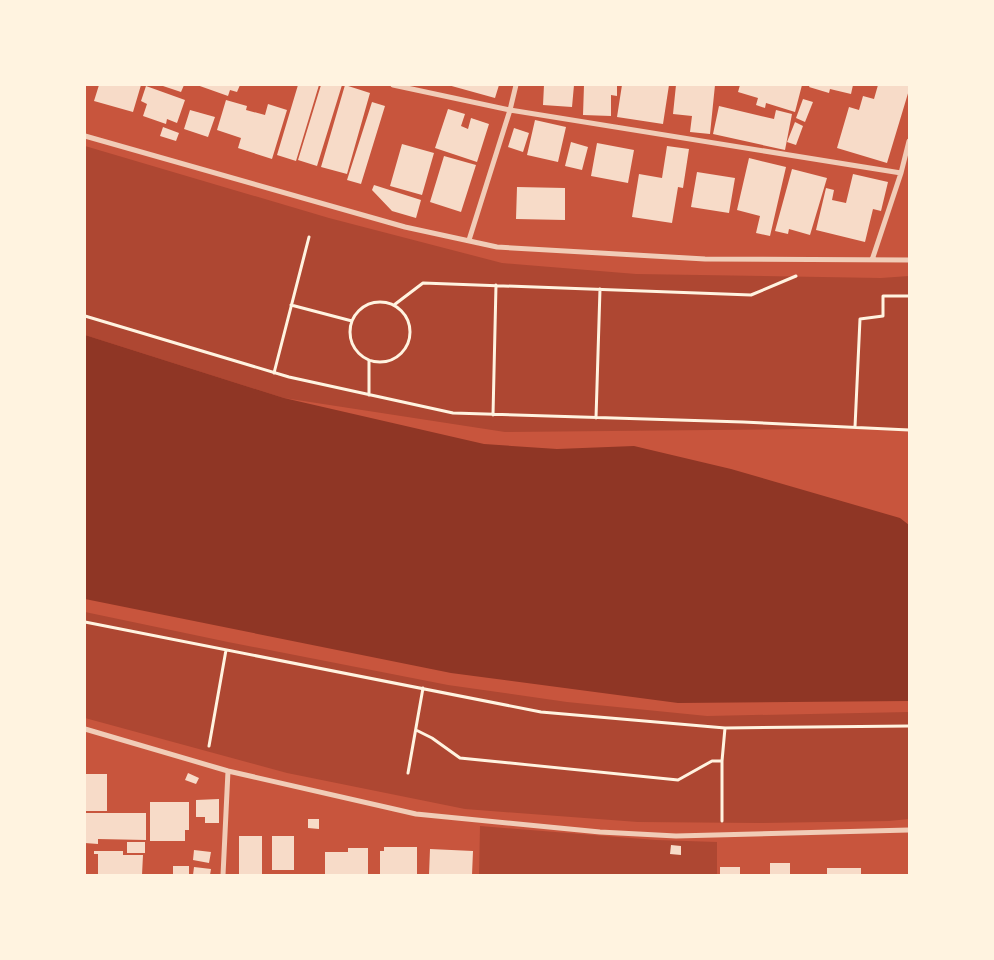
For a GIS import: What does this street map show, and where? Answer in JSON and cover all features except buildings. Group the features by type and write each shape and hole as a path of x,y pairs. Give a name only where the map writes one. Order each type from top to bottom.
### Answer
{"street":[{"path":"393,85 510,110 901,173"},
{"path":"469,240 510,110 516,85"},
{"path":"85,136 405,227 497,247 705,259 909,260"},
{"path":"872,260 901,173 909,142"},
{"path":"85,729 228,771 416,814 600,832 676,836 909,830"},
{"path":"223,875 228,771"}],"path":[{"path":"274,373 309,237"},
{"path":"394,305 423,283 751,294 797,276"},
{"path":"493,415 496,285"},
{"path":"596,418 600,289"},
{"path":"855,427 860,319 883,316 883,296 909,296"},
{"path":"374,302 394,305 408,320 409,340 404,350 388,361 369,360 361,355 351,339 352,320 357,312 374,302"},
{"path":"291,305 352,320"},
{"path":"85,316 274,373 453,413 909,430"},
{"path":"369,360 369,395"},
{"path":"85,622 541,712 725,728 909,726"},
{"path":"209,746 226,650"},
{"path":"408,773 423,688"},
{"path":"722,834 722,761 725,728"},
{"path":"416,730 432,738 460,758 678,780 712,761 722,761"}],"shaded area":[{"path":"85,146 329,218 502,263 636,274 881,278 909,276 909,428 505,432 284,398 85,335"},
{"path":"85,335 284,398 484,444 557,449 634,446 731,469 900,518 909,525 909,701 678,703 451,673 85,599"},
{"path":"85,612 448,685 567,702 707,716 909,712 909,819 760,823 638,822 465,809 287,773 85,718"},
{"path":"480,826 656,840 717,842 717,875 479,875"}]}
